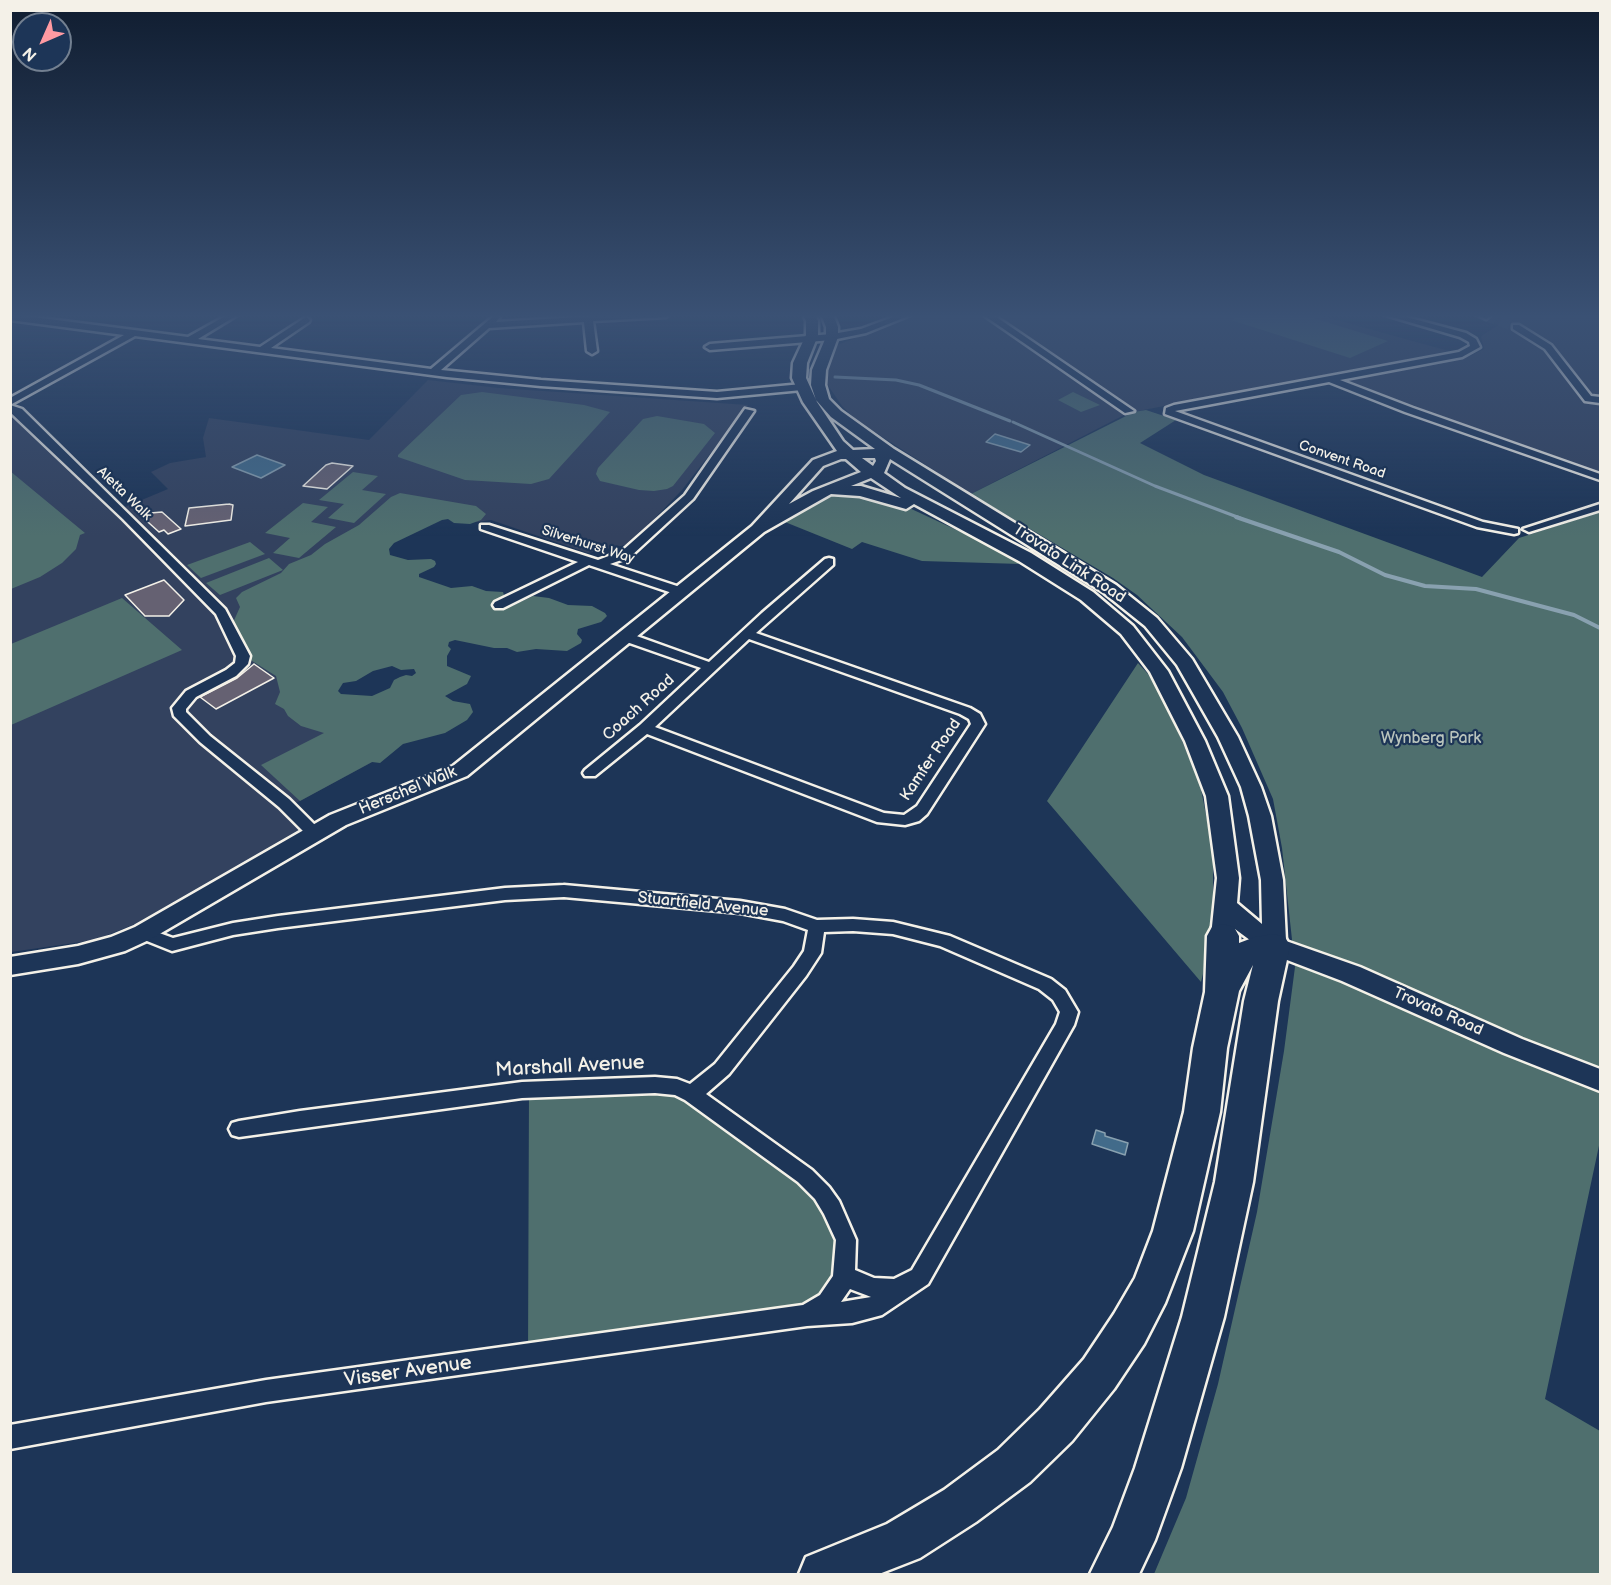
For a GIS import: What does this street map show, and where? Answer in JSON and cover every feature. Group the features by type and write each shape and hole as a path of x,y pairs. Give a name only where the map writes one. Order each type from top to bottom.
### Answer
{"highway":[{"path":"823,1575 903,1541 960,1506 1014,1466 1056,1425 1099,1374 1129,1329 1151,1289 1173,1231 1202,1112 1210,1048 1222,992 1225,921"},
{"path":"1222,992 1240,957 1255,949 1285,942"},
{"path":"1114,1575 1131,1540 1158,1468 1203,1317 1234,1182 1261,1001 1285,942"}],"main road":[{"name":"Trovato Link Road","path":"803,388 829,432 848,454 873,474 920,502 1043,567 1087,596 1127,630 1159,671 1192,733 1217,796 1228,878 1225,921"},
{"name":"Trovato Link Road","path":"819,388 823,400 857,431 1110,589 1151,622 1185,663 1228,737 1251,787 1260,816 1275,904 1285,942"},
{"path":"836,414 841,425 882,453 907,468 926,475"},
{"path":"848,454 882,453"},
{"path":"818,494 873,474 882,466 882,453"},
{"name":"Herschel Walk","path":"758,530 813,468 826,459 848,454"},
{"path":"818,494 848,490 872,493 970,528"},
{"name":"Herschel Walk","path":"10,966 117,945 143,933 314,832 347,816 441,780 468,765 758,530 818,494"},
{"name":"Trovato Road","path":"1225,921 1247,926 1285,942 1513,1046 1600,1080"}],"street":[{"path":"10,402 36,388"},
{"path":"614,388 683,394 730,394 792,388"},
{"path":"1095,388 1129,411"},
{"name":"Convent Road","path":"1280,388 1174,408 1169,412 1175,417 1481,525 1514,531"},
{"path":"1351,388 1600,477"},
{"path":"1580,388 1588,399 1600,400"},
{"name":"Aletta Walk","path":"10,408 18,411 215,605 230,626 243,660 231,673 191,694 179,708 179,713 205,739 284,803 314,832"},
{"path":"499,605 594,563 626,554 675,512 689,496 749,411"},
{"path":"1529,529 1600,507"},
{"name":"Silverhurst Way","path":"485,527 682,592"},
{"name":"Coach Road","path":"590,773 645,728 829,562"},
{"name":"Kamfer Road","path":"645,728 882,818 905,820 914,817 922,810 978,724 975,717 965,711 747,634"},
{"name":"Coach Road","path":"626,637 710,667"},
{"name":"Stuartfield Avenue","path":"143,933 172,945 233,929 278,922 465,899 564,891 740,907 785,915 816,926 853,925 893,928 944,941 1045,984 1059,995 1068,1012 1065,1025 921,1277 874,1308 807,1315"},
{"path":"692,1094 722,1069 800,971 812,953 816,939 816,926"},
{"name":"Marshall Avenue","path":"238,1129 522,1090 655,1085 677,1087 692,1094 805,1176 822,1193 844,1233 844,1276"},
{"path":"807,1315 828,1302 840,1287 844,1276 874,1288 895,1289 921,1277"},
{"name":"Visser Avenue","path":"10,1437 266,1391 807,1315"}],"shaded area":[{"path":"420,388 499,388 748,405 682,490 630,544 588,553 491,520 477,522 399,499 259,661 376,760 283,810 302,828 135,924 95,940 11,952 10,413 114,514 168,489 151,472 170,463 206,457 203,438 209,418 369,440"},
{"path":"830,388 1258,388 1128,413 971,494 856,420 842,406"},
{"path":"1358,388 1600,388 1600,472 1466,425 1460,425"},
{"path":"995,434 1030,445 1021,452 986,442"},
{"path":"257,455 285,465 261,478 232,467"},
{"path":"1096,1130 1105,1133 1105,1136 1128,1143 1125,1155 1092,1144"}],"green space":[{"path":"482,392 584,405 610,412 549,479 531,484 465,480 398,457 461,395"},
{"path":"1073,392 1100,405 1081,412 1058,400"},
{"name":"Wynberg Park","path":"1146,410 1176,420 1140,443 1204,475 1482,577 1519,538 1600,512 1600,1141 1545,1399 1600,1431 1600,1574 1154,1574 1186,1498 1218,1384 1257,1212 1284,1051 1295,967 1282,848 1273,799 1242,728 1223,692 1182,637 1137,595 1113,578 971,494 1128,415 1127,413"},
{"path":"657,416 704,424 715,433 673,486 667,489 639,490 600,481 596,474 598,468 643,419"},
{"path":"10,471 85,533 80,535 76,549 62,563 40,577 11,589"},
{"path":"353,472 378,476 362,490 386,494 354,523 328,518 344,504 319,500"},
{"path":"400,493 476,506 486,514 481,520 470,524 454,523 448,519 442,520 394,543 389,549 390,555 408,560 431,559 435,561 434,567 419,574 419,577 451,588 472,586 486,591 503,592 504,595 494,604 501,608 512,606 533,596 549,598 568,605 592,606 607,616 601,622 578,629 577,634 582,640 581,643 567,651 536,649 517,652 507,648 494,648 455,640 449,642 448,646 451,649 447,656 447,666 471,676 467,684 445,696 453,701 470,704 473,712 467,720 445,733 403,744 380,763 372,762 300,801 261,765 324,733 301,726 288,716 284,709 275,704 280,692 276,676 249,659 241,638 232,625 240,607 236,598 242,592 281,573 289,564 311,555 325,544 359,525 391,497","holes":["392,666 401,670 414,669 416,673 394,680 390,688 372,696 341,694 338,691 343,683 356,681 373,671"]},
{"path":"842,493 860,494 905,506 991,546 1021,564 922,561 862,542 852,549 780,520 814,501"},
{"path":"303,503 328,507 311,522 336,527 299,558 273,553 290,538 265,533"},
{"path":"250,542 265,554 201,578 187,565"},
{"path":"269,558 283,570 220,595 206,583"},
{"path":"122,598 182,650 11,725 11,644"},
{"path":"1138,663 1148,674 1170,712 1200,784 1213,858 1211,942 1201,982 1047,801"},
{"path":"663,1082 823,1199 845,1264 827,1301 528,1356 529,1090"}],"building":[{"path":"332,463 353,466 327,489 303,486 326,465"},
{"path":"233,505 231,520 185,526 189,508"},
{"path":"162,512 181,529 168,534 164,530 159,532 139,514"},
{"path":"164,580 184,600 169,616 145,616 125,595"},
{"path":"254,664 274,678 216,709 200,697 237,678"}],"waterway":[{"path":"926,388 1010,421"},
{"path":"1013,422 1155,486 1240,518"},
{"path":"1236,517 1339,552 1385,575 1425,586 1476,589 1574,615 1600,628"}]}
